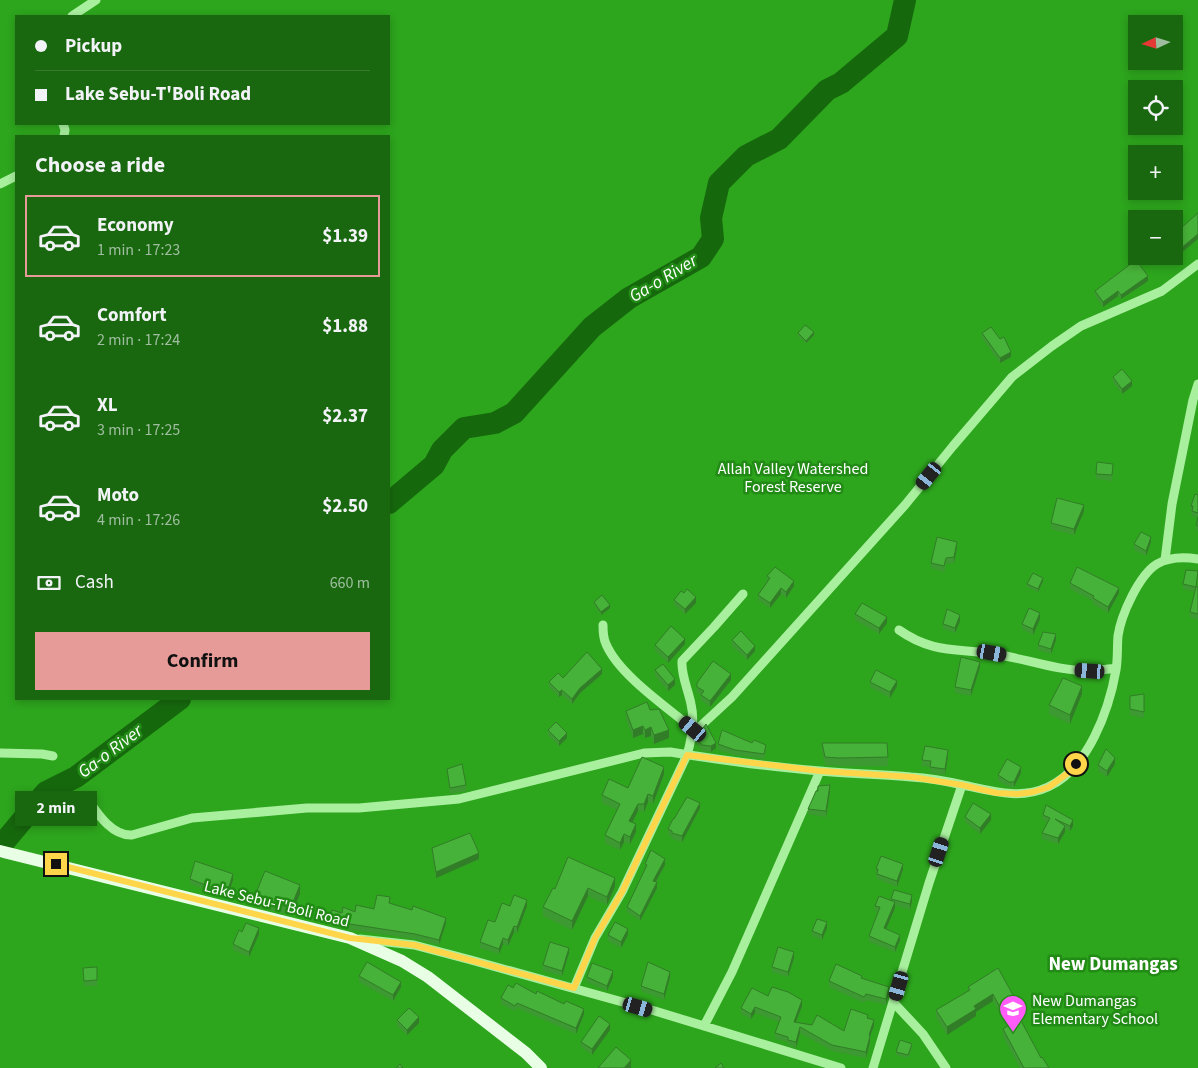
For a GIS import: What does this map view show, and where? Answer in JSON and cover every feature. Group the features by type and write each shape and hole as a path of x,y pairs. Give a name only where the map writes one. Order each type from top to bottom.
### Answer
{"main road":[{"name":"Lake Sebu-T'Boli Road","path":"0,850 350,938 402,962 428,977 526,1053 540,1068"}],"street":[{"path":"74,15 96,0"},
{"path":"0,184 15,176"},
{"path":"693,731 732,697 905,505 1012,377 1081,326 1162,291 1198,264"},
{"path":"1166,560 1172,504 1198,384"},
{"path":"89,801 107,824 125,836 192,818 307,808 359,808 459,799 644,753 670,752 820,771 912,777 997,793 1018,794 1033,792 1049,787 1068,773 1084,756 1096,733 1111,694 1116,668 1118,634 1128,603 1146,573 1157,564 1166,560 1177,558 1198,559"},
{"path":"574,988 595,938 622,892 687,755 693,731 692,705 683,675 682,661 742,594"},
{"path":"603,625 606,645 622,668 693,731"},
{"path":"899,630 912,640 945,650 992,653 1074,670 1090,671 1116,668"},
{"path":"0,753 53,756"},
{"path":"704,1026 732,972 820,771"},
{"path":"873,1068 929,883 962,785"},
{"path":"350,938 414,945 574,988 841,1068"},
{"path":"894,1003 923,1034 946,1068"}],"green space":[{"name":"Allah Valley Watershed Forest Reserve","path":"0,0 1198,0 1198,1068 0,1068"}],"building":[{"path":"1198,213 1198,234 1183,246 1183,226"},
{"path":"1129,265 1140,265 1148,276 1121,295 1118,291 1103,302 1095,291"},
{"path":"805,325 814,332 806,341 798,333"},
{"path":"991,327 1000,339 1004,337 1011,352 1000,358 982,333"},
{"path":"1122,369 1132,381 1122,389 1113,377"},
{"path":"1097,462 1113,464 1112,475 1096,474"},
{"path":"1195,494 1198,495 1198,513 1192,511 1193,506 1191,506"},
{"path":"1057,498 1084,505 1074,529 1051,523"},
{"path":"1141,532 1151,537 1146,551 1134,544"},
{"path":"937,537 957,542 954,557 946,558 944,566 931,563"},
{"path":"775,567 794,581 786,592 781,588 770,603 758,595 770,578 767,576"},
{"path":"1077,567 1119,588 1108,607 1093,598 1094,596 1070,583"},
{"path":"1186,570 1198,571 1196,587 1183,584"},
{"path":"1033,573 1043,578 1038,589 1027,584"},
{"path":"1196,587 1198,587 1198,614 1190,612"},
{"path":"687,589 696,597 685,609 674,600 681,591 684,593"},
{"path":"602,595 610,605 601,612 594,602"},
{"path":"862,603 887,617 879,628 855,614"},
{"path":"1029,608 1040,613 1033,629 1022,624"},
{"path":"947,609 960,615 955,628 943,624"},
{"path":"671,626 685,639 668,657 655,645"},
{"path":"741,631 755,646 747,655 732,640"},
{"path":"1043,632 1056,634 1051,649 1038,645"},
{"path":"587,652 602,669 580,688 572,699 562,690 559,692 549,682 558,673 563,678"},
{"path":"961,657 980,662 971,690 955,687"},
{"path":"713,661 731,674 710,701 701,695 704,691 697,687 697,683"},
{"path":"663,664 675,679 668,685 655,670"},
{"path":"876,670 897,681 890,692 870,682"},
{"path":"1063,678 1082,686 1070,715 1049,705"},
{"path":"1144,694 1144,712 1130,709 1130,696"},
{"path":"647,702 650,710 659,709 669,730 654,735 651,727 645,730 643,726 633,730 626,711"},
{"path":"556,722 567,733 559,741 548,730"},
{"path":"706,724 716,743 711,746 702,745 696,738"},
{"path":"722,730 752,743 754,740 766,745 764,754 735,750 718,744"},
{"path":"822,743 887,743 888,757 825,757"},
{"path":"925,746 948,750 945,769 930,767 931,761 922,760"},
{"path":"1106,749 1115,758 1107,771 1098,765"},
{"path":"642,757 664,767 653,796 648,794 644,804 638,804 629,821 636,824 630,837 624,834 620,843 605,835 620,804 602,795 609,779 628,788"},
{"path":"1007,759 1021,767 1014,782 1009,782 998,775"},
{"path":"462,764 466,785 450,788 447,769"},
{"path":"830,785 826,811 808,809 816,791 818,791 818,786"},
{"path":"687,797 700,803 682,836 672,833 668,829"},
{"path":"973,803 991,814 980,828 965,817"},
{"path":"1046,805 1073,820 1070,826 1055,819 1065,826 1058,838 1042,833 1050,818 1043,815"},
{"path":"470,833 479,853 436,872 432,848"},
{"path":"651,850 665,859 653,881 657,882 640,916 627,907 647,865 645,864"},
{"path":"881,856 903,864 897,881 877,874 878,869 876,869"},
{"path":"568,857 615,878 607,897 588,888 572,921 543,907 553,888 555,889"},
{"path":"195,861 233,874 227,893 190,879"},
{"path":"265,871 300,885 291,907 254,898"},
{"path":"894,890 912,895 910,904 891,899"},
{"path":"377,895 390,897 389,903 412,910 413,906 446,918 439,940 330,919 332,910 342,913 343,907 355,912 356,905 374,909"},
{"path":"514,895 527,900 517,927 514,926 508,940 503,938 499,949 480,942 488,920 495,922 502,903 510,906"},
{"path":"879,896 895,902 884,928 900,935 895,947 869,936 880,907 875,906"},
{"path":"817,919 827,922 822,935 812,931"},
{"path":"615,922 628,929 621,942 608,935"},
{"path":"246,923 259,928 249,952 233,944 239,930 242,932"},
{"path":"550,942 569,948 562,971 543,965"},
{"path":"778,947 794,952 788,972 772,967"},
{"path":"367,962 401,982 393,995 359,976"},
{"path":"648,962 670,972 664,994 641,986"},
{"path":"592,963 613,971 607,986 587,977"},
{"path":"836,964 862,976 861,978 889,987 886,999 866,994 864,997 829,981"},
{"path":"97,967 97,980 84,981 83,968"},
{"path":"998,968 1023,1013 1018,1015 1041,1058 1049,1068 1024,1068 1003,1029 1009,1025 993,994 974,1006 976,1009 947,1027 936,1010 970,990 968,987"},
{"path":"516,983 536,994 537,991 564,1004 566,1001 584,1009 576,1028 517,1003 515,1006 501,998 508,985 513,988"},
{"path":"772,987 788,992 802,1000 794,1022 812,1025 817,1015 844,1031 851,1009 868,1015 867,1018 874,1020 866,1052 832,1045 800,1027 796,1042 788,1040 788,1037 775,1033 781,1017 755,1007 751,1014 741,1008 752,988 768,996"},
{"path":"409,1008 419,1017 407,1030 397,1020"},
{"path":"599,1016 610,1024 592,1049 581,1042"},
{"path":"900,1040 912,1044 908,1055 896,1052"},
{"path":"616,1047 631,1060 624,1068 598,1068"},
{"path":"721,1063 724,1068 715,1068"}],"waterway":[{"name":"Ga-o River","path":"390,502 434,465 442,450 464,428 495,423 514,413 592,327 629,298 701,257 713,239 711,218 719,183 746,156 779,139 827,90 841,83 897,36 905,0"},
{"name":"Ga-o River","path":"0,847 46,792 76,777 179,700"}],"place":[{"name":"New Dumangas Elementary School","path":"1013,1033"}],"district":[{"name":"New Dumangas","path":"1113,963"}],"route":[{"path":"56,864 350,938 414,945 574,988 595,938 622,892 687,755 820,771 912,777 997,793 1018,794 1049,787 1068,773 1076,764"}]}
